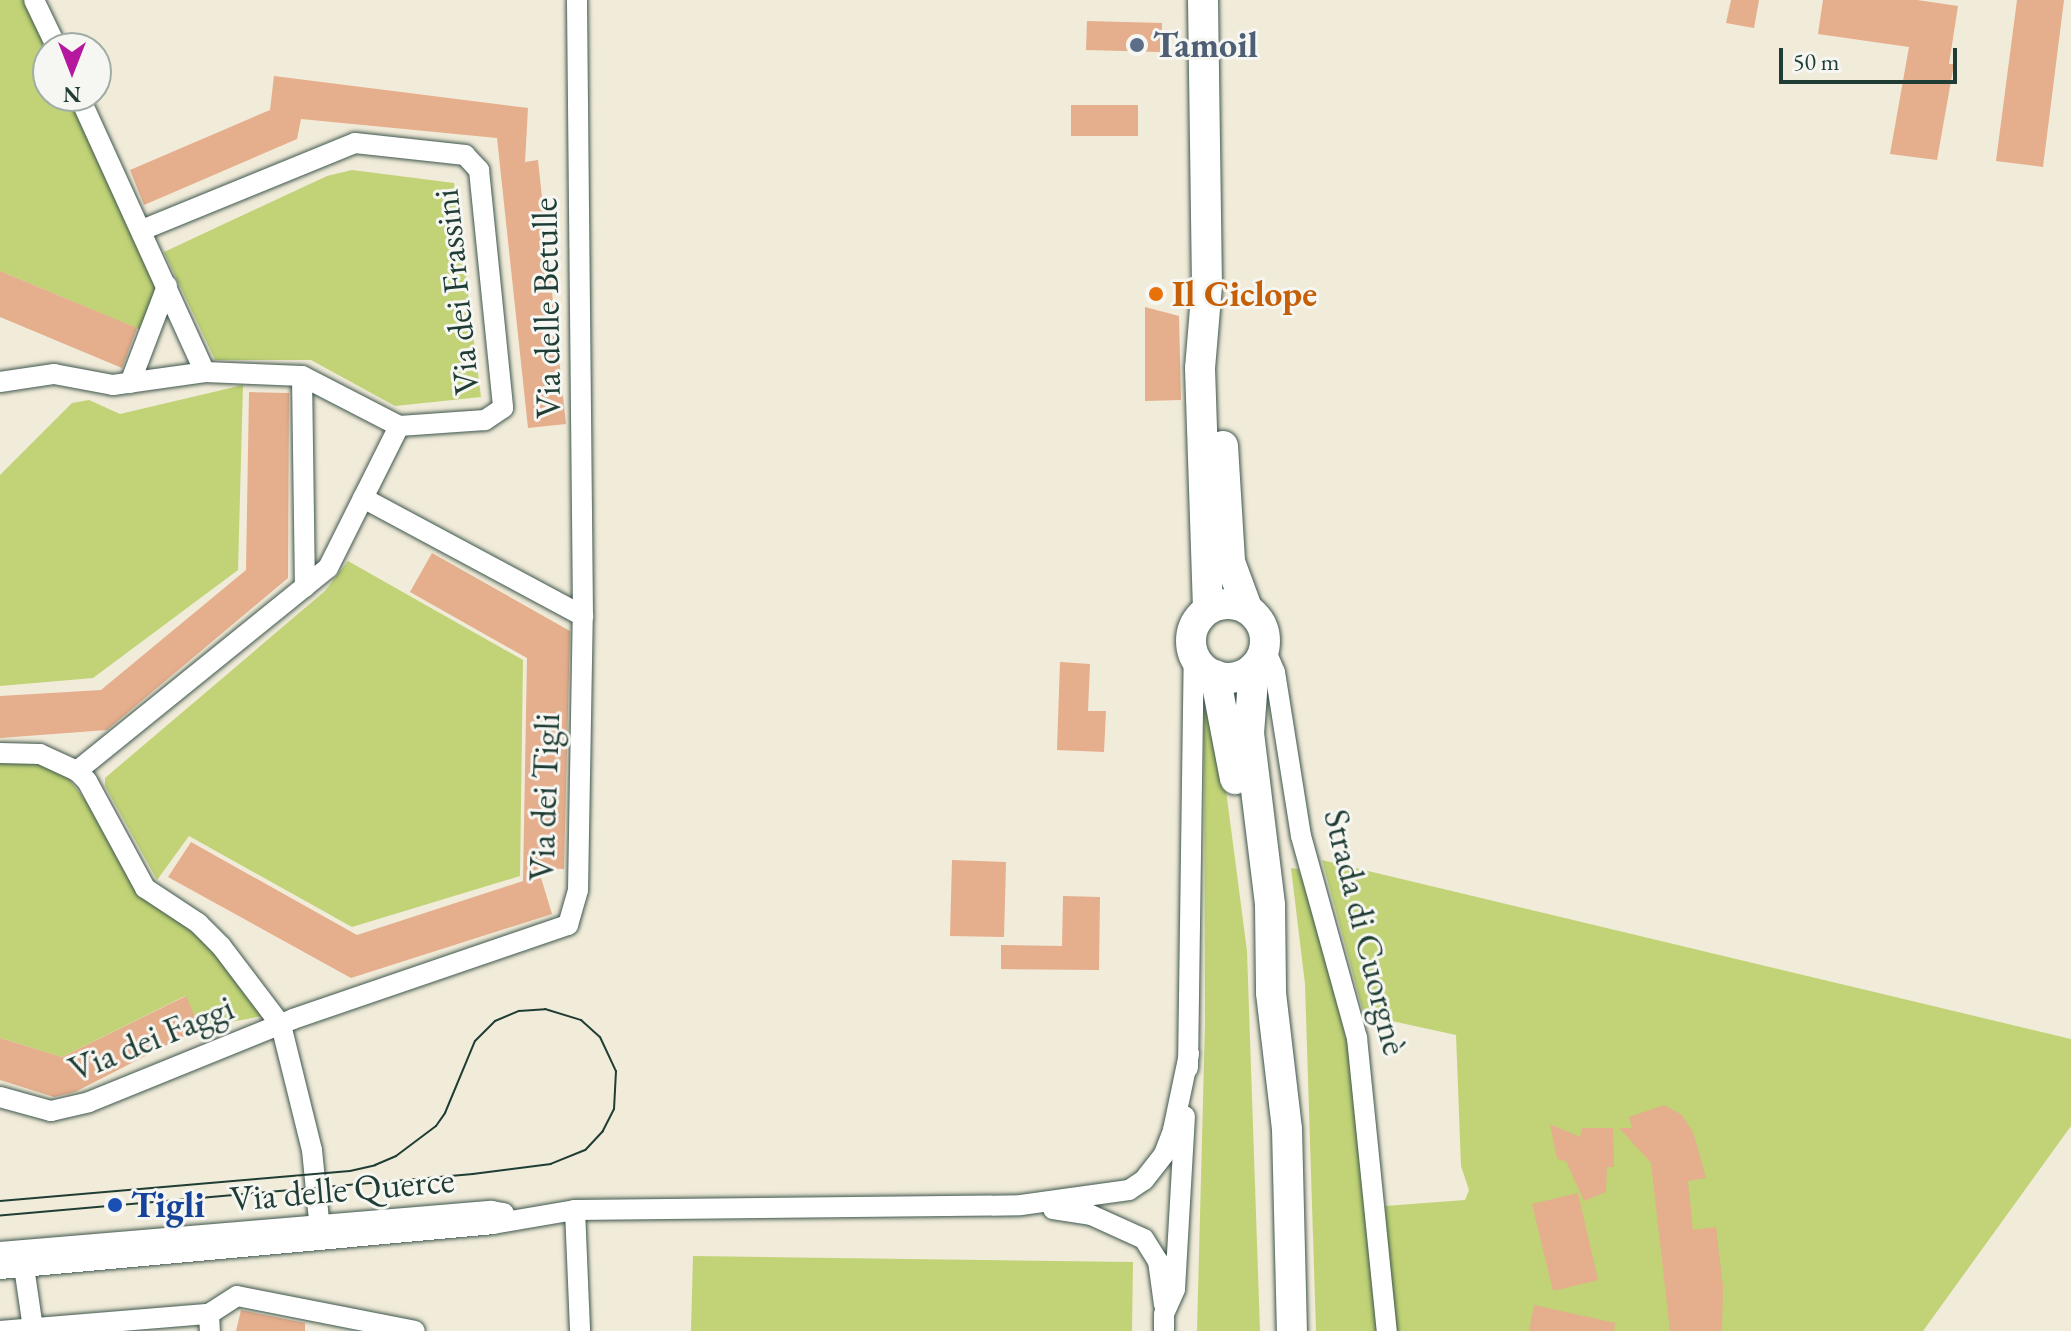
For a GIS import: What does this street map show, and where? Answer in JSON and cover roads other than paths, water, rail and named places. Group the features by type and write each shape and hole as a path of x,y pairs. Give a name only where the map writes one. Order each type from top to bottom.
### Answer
{"main road":[{"path":"1203,0 1207,285 1200,368 1208,609"},
{"path":"1207,285 1220,370 1230,562 1247,608 1262,626 1249,733 1270,905 1273,954 1271,993 1287,1129 1292,1331"},
{"path":"1247,608 1227,603 1208,609 1193,629 1244,831 1257,954 1271,993"},
{"path":"1204,666 1233,677 1260,658"}],"street":[{"path":"34,0 49,32"},
{"name":"Via delle Betulle","path":"577,0 583,616"},
{"path":"87,112 205,372"},
{"name":"Via dei Frassini","path":"142,230 355,143 465,155 479,170 503,408 485,420 399,426"},
{"path":"130,383 167,286"},
{"path":"0,382 54,374 113,385 205,372 302,376 399,426 328,568 77,771"},
{"path":"302,376 305,587"},
{"path":"363,498 583,616"},
{"name":"Via dei Tigli","path":"281,1025 568,925 578,890 583,616"},
{"name":"Strada di Cuorgnè","path":"1260,658 1275,672 1301,836 1333,941 1357,1038 1387,1331"},
{"path":"1164,1322 1175,1289 1189,1054 1204,666"},
{"path":"0,753 40,754 77,771 93,792 145,888 198,923 221,946 281,1025 312,1150 320,1233"},
{"name":"Via dei Faggi","path":"0,1097 51,1111 89,1102 281,1025"},
{"name":"Via delle Querce","path":"0,1252 23,1258 320,1233 493,1224 524,1216 575,1210 1021,1205 1129,1190 1144,1180 1164,1154 1173,1130 1189,1054"},
{"name":"Via delle Querce","path":"1021,1205 1091,1215 1144,1239 1158,1261 1164,1322"},
{"path":"575,1210 580,1331"},
{"path":"23,1258 33,1328"},
{"name":"Via delle Querce","path":"0,1269 23,1258"},
{"path":"0,1331 209,1322 237,1296 415,1331"}],"tram line":[{"path":"0,1201 350,1171 375,1165 396,1156 436,1126 445,1113 475,1041 495,1021 519,1011 545,1009 581,1020 600,1037 616,1071 614,1109 603,1131 585,1150 551,1164 473,1174 0,1215"}],"place":[{"name":"Tamoil","path":"1137,45"},
{"name":"Il Ciclope","path":"1156,294"},
{"name":"Tigli","path":"115,1205"}]}
